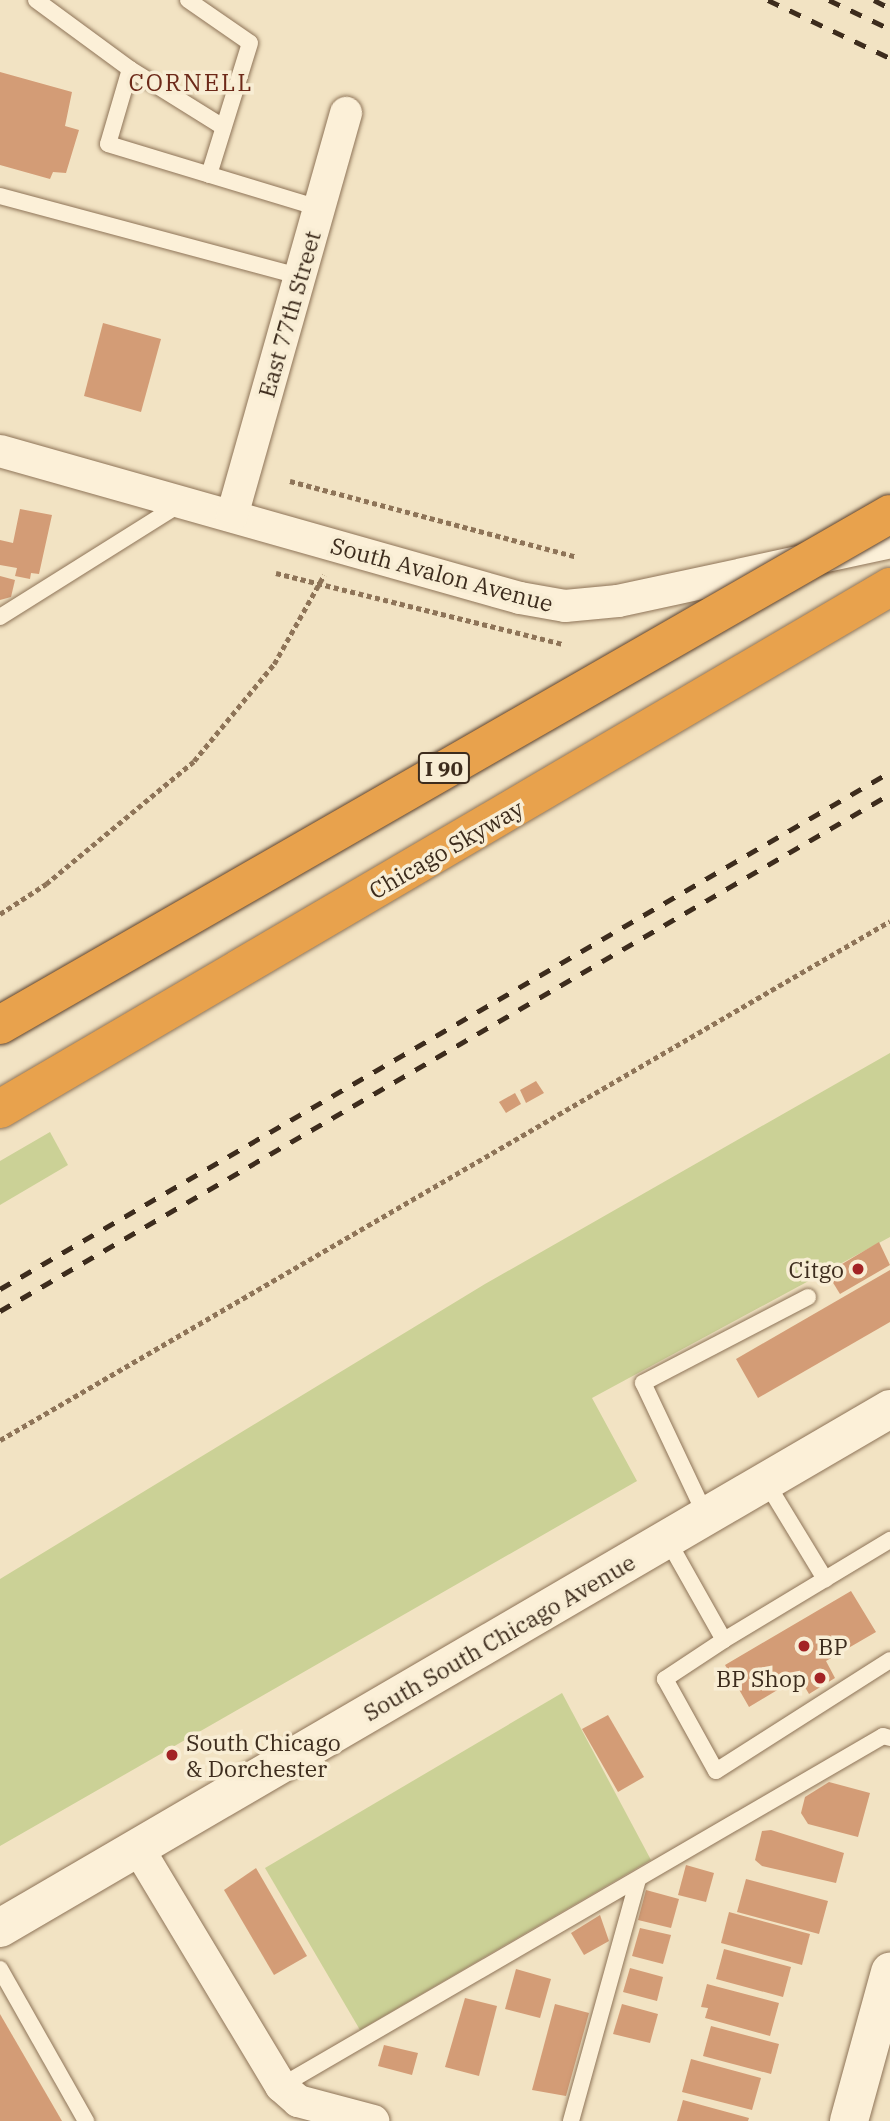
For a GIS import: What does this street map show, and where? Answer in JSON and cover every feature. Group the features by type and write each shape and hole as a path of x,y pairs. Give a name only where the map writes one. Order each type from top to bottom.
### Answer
{"highway":[{"name":"I 90","path":"0,1025 890,514"},
{"name":"Chicago Skyway","path":"14,1101 890,587"}],"main road":[{"name":"South South Chicago Avenue","path":"0,1928 890,1409"},
{"path":"849,2121 890,1972"}],"street":[{"name":"East 77th Street","path":"232,516 346,113"},
{"name":"South Avalon Avenue","path":"0,451 185,501 336,547 565,606 618,601 890,542"},
{"path":"138,1848 281,2086 298,2101 373,2121"}],"lane":[{"path":"36,0 130,69 223,127"},
{"path":"188,0 250,43 209,175"},
{"path":"130,69 108,144 319,208"},
{"path":"0,196 299,276"},
{"path":"0,617 185,501"},
{"path":"706,1516 643,1383 808,1297"},
{"path":"766,1482 825,1579"},
{"path":"667,1539 724,1640"},
{"path":"890,1540 724,1640 665,1679 716,1771 890,1660"},
{"path":"281,2086 883,1736 890,1738"},
{"path":"571,2121 638,1880"},
{"path":"0,1969 86,2121"}],"path":[{"path":"290,481 577,557"},
{"path":"0,915 46,884 194,761 274,664 320,584 336,547"},
{"path":"276,573 562,644"},
{"path":"0,1440 890,921"}],"green space":[{"path":"890,1053 890,1237 592,1398 637,1481 0,1846 0,1579 485,1284"},
{"path":"50,1132 68,1165 0,1205 0,1161"},
{"path":"562,1693 651,1860 360,2030 265,1868"}],"building":[{"path":"0,72 72,92 65,126 79,130 66,173 53,172 50,179 0,165"},
{"path":"103,323 161,339 141,412 84,396"},
{"path":"20,509 52,515 39,574 31,573 30,579 15,576 17,568 0,565 0,540 13,543"},
{"path":"0,576 15,580 11,597 0,600"},
{"path":"536,1081 544,1093 526,1103 520,1090"},
{"path":"515,1093 521,1104 506,1113 499,1102"},
{"name":"Citgo","path":"879,1242 890,1265 840,1294 827,1273"},
{"name":"Citgo","path":"890,1270 890,1322 758,1398 736,1359"},
{"name":"BP","path":"851,1591 876,1632 826,1661 835,1678 809,1694 799,1677 749,1707 725,1665"},
{"path":"608,1715 644,1777 618,1792 582,1729"},
{"path":"829,1782 870,1793 858,1837 808,1824 801,1813 805,1797"},
{"path":"771,1830 844,1853 836,1883 762,1866 755,1860 762,1831"},
{"path":"686,1865 714,1873 706,1902 678,1895"},
{"path":"256,1868 307,1956 274,1975 224,1890"},
{"path":"746,1879 828,1901 819,1934 737,1912"},
{"path":"646,1890 679,1899 671,1928 638,1920"},
{"path":"729,1912 810,1934 802,1965 721,1943"},
{"path":"600,1915 609,1941 584,1955 571,1933"},
{"path":"640,1928 671,1935 663,1964 632,1956"},
{"path":"724,1949 791,1967 783,1997 716,1979"},
{"path":"630,1968 663,1977 657,2001 623,1992"},
{"path":"516,1969 551,1979 540,2018 505,2009"},
{"path":"707,1984 779,2003 770,2036 705,2018 708,2008 701,2007"},
{"path":"465,1998 497,2006 479,2076 445,2067"},
{"path":"555,2004 589,2013 566,2096 532,2090"},
{"path":"622,2004 658,2014 650,2043 613,2034"},
{"path":"0,2014 62,2121 0,2121"},
{"path":"711,2026 779,2044 771,2074 703,2056"},
{"path":"384,2045 418,2053 412,2075 378,2066"},
{"path":"691,2059 761,2078 752,2110 682,2092"},
{"path":"683,2100 749,2118 748,2121 677,2121"}],"railway":[{"path":"768,0 890,58"},
{"path":"829,0 890,29"},
{"path":"874,0 890,8"},
{"path":"0,1289 890,772"},
{"path":"0,1311 890,794"}],"place":[{"name":"Citgo","path":"858,1269"},
{"name":"BP","path":"804,1646"},
{"name":"BP Shop","path":"820,1678"},
{"name":"South Chicago & Dorchester","path":"172,1755"}],"district":[{"name":"CORNELL","path":"191,83"}]}
